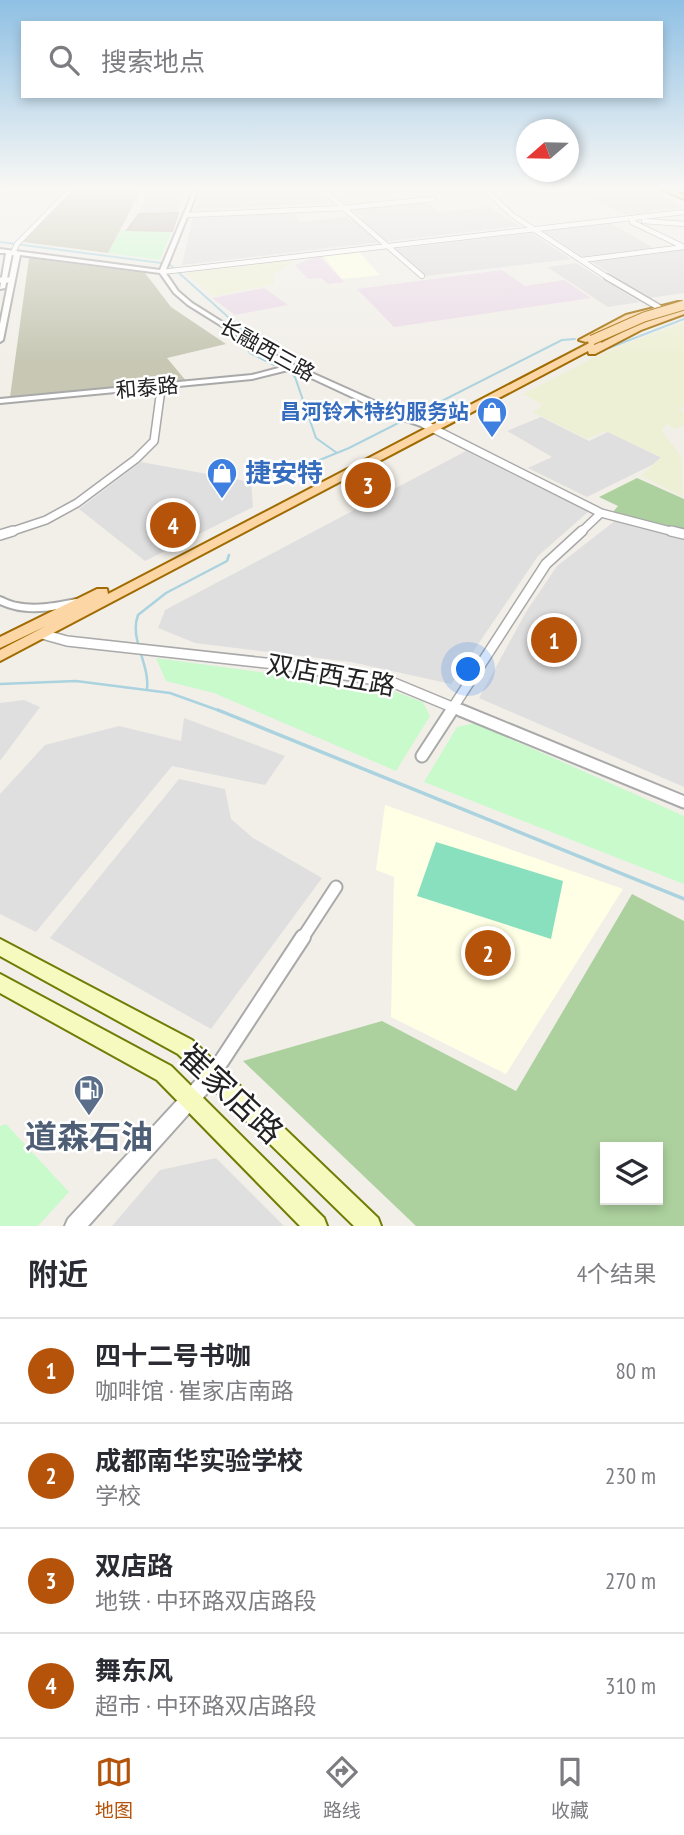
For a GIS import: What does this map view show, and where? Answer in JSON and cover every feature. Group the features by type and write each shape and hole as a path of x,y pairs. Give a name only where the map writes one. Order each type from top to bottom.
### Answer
{"main road":[{"path":"566,356 629,317 658,308 684,307"},
{"path":"566,356 583,356 684,307"},
{"path":"0,643 595,341 684,307"},
{"path":"0,656 430,426"},
{"name":"崔家店路","path":"0,947 185,1047 370,1226"},
{"name":"崔家店路","path":"0,983 164,1073 316,1226"}],"street":[{"path":"0,299 16,247"},
{"path":"164,266 172,247"},
{"path":"0,251 164,266 173,271 377,247"},
{"path":"388,247 422,276"},
{"path":"561,247 658,308 673,314"},
{"path":"582,260 682,247"},
{"name":"长融西三路","path":"164,266 176,292 198,310 293,366 411,421 430,426"},
{"path":"0,340 5,280"},
{"name":"和泰路","path":"0,401 252,377 293,366"},
{"path":"0,535 46,520 77,503 136,459 154,441 161,387"},
{"path":"430,426 601,513 684,534"},
{"path":"422,756 546,564 601,513"},
{"path":"0,600 15,606 62,606 85,600"},
{"name":"双店西五路","path":"42,634 67,641 284,664 394,682 684,802"},
{"path":"75,1226 213,1074 336,887"}],"shaded area":[{"path":"63,247 111,247 108,253"},
{"path":"186,247 336,247 182,265"},
{"path":"553,247 571,259 426,276 394,249"},
{"path":"568,247 654,248 583,257"},
{"path":"684,250 684,293 649,298 592,262"},
{"path":"359,252 380,275 342,279 323,256"},
{"path":"319,256 344,282 328,284 321,278 308,279 295,265"},
{"path":"29,258 145,273 171,307 226,344 167,358 187,382 10,397"},
{"path":"297,260 274,274 274,284 213,296 186,273"},
{"path":"576,263 640,302 608,307 547,267"},
{"path":"502,270 525,286 564,280 591,298 394,327 357,289"},
{"path":"264,288 288,305 235,315 212,298"},
{"path":"684,322 684,405 680,409 684,413 684,425 675,429 666,424 662,431 682,457 683,497 641,476 661,457 606,431 586,439 533,412 543,405 523,394 605,352"},
{"path":"541,417 589,441 608,432 664,459 587,497 528,468 552,457 507,431"},
{"path":"466,451 588,512 538,556 451,684 351,662 195,643 158,628 165,610"},
{"path":"141,462 251,482 253,507 145,561 79,509"},
{"path":"616,520 684,539 684,787 479,698 526,612 557,566"},
{"path":"24,700 40,707 0,761 0,703"},
{"path":"184,718 285,756 265,785 172,766 36,932 0,914 0,794 45,745 119,726 181,741"},
{"path":"179,779 225,789 231,819 253,838 322,878 211,1029 50,938"},
{"path":"385,805 623,889 506,1074 391,1017 394,877 376,870"},
{"path":"216,1158 284,1226 112,1226 160,1170"}],"green space":[{"path":"111,247 165,247 160,260 108,253"},
{"path":"637,478 684,499 684,530 613,512 618,506 599,497"},
{"path":"156,658 391,690 423,702 430,716 396,771 214,693 166,681"},
{"path":"475,723 684,816 684,884 424,782 457,727"},
{"path":"436,842 563,881 551,939 417,896"},
{"path":"632,894 684,921 684,1226 416,1226 243,1061 382,1021 516,1091"},
{"path":"6,1124 69,1192 38,1226 0,1226 0,1126"}],"waterway":[{"path":"40,247 169,264 256,342"},
{"path":"609,348 684,319"},
{"path":"337,453 562,340 575,339"},
{"path":"252,346 248,350 250,353 274,365"},
{"path":"291,373 295,377 316,438 337,453"},
{"path":"282,481 305,466 337,453"},
{"path":"147,689 146,670 136,633 138,615 166,593 227,561 229,555"},
{"path":"0,684 76,681 170,693 222,712"},
{"path":"218,710 222,712"},
{"path":"222,712 684,899"}],"place":[{"name":"昌河铃木特约服务站","path":"492,439"},
{"name":"双店路","path":"368,485"},
{"name":"捷安特","path":"222,500"},
{"name":"舞东风","path":"173,525"},
{"name":"四十二号书咖","path":"554,640"},
{"name":"成都南华实验学校","path":"488,953"},
{"name":"道森石油","path":"89,1117"}]}
